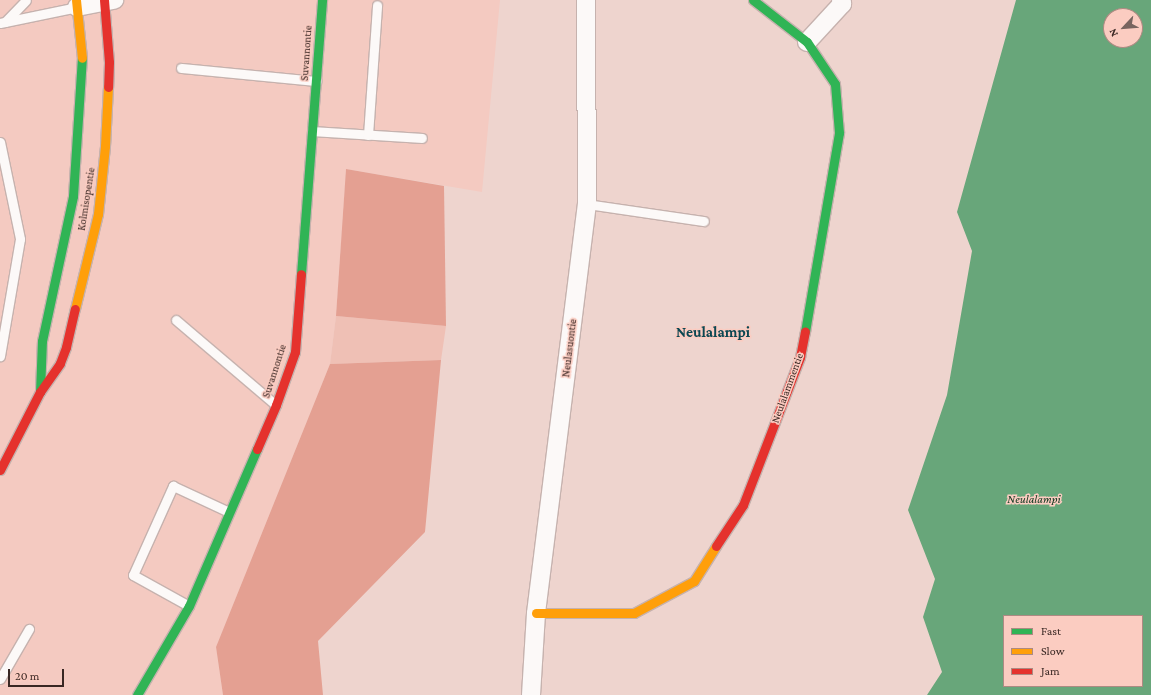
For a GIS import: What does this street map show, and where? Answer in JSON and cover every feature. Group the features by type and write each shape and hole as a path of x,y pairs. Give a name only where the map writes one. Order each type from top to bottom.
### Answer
{"street":[{"name":"Suvannontie","path":"137,695 189,606 276,404 295,352 322,0"},
{"name":"Neulasuontie","path":"531,695 536,613 586,204 586,0"},
{"name":"Neulalammentie","path":"536,613 634,613 694,581 743,506 800,357 840,133 835,84 807,42 753,0"},
{"path":"807,42 842,4 841,0"},
{"path":"76,4 108,1"},
{"name":"Kolmisopentie","path":"0,470 40,392 60,363 66,347 98,214 105,146 109,62 108,1"},
{"name":"Kolmisopentie","path":"40,392 42,342 73,196 82,63 76,4"}],"lane":[{"path":"2,23 26,0"},
{"path":"2,23 76,4"},
{"path":"368,135 377,5"},
{"path":"180,68 316,81"},
{"path":"312,131 422,138"},
{"path":"0,142 20,239 0,356"},
{"path":"586,204 704,221"},
{"path":"176,320 276,404"},
{"path":"189,606 133,575 173,486 229,512"},
{"path":"0,679 29,629"}],"shaded area":[{"path":"0,0 500,0 482,192 346,169 336,316 330,364 216,647 223,695 0,695"},
{"path":"346,169 444,186 446,326 336,316"},
{"path":"336,316 446,326 441,360 330,364"},
{"path":"441,360 425,532 318,641 323,695 223,695 216,647 330,364"}],"water":[{"name":"Neulalampi","path":"1016,0 1151,0 1151,695 927,695 942,672 923,617 935,579 908,510 947,395 972,251 957,212"}],"traffic: fast":[{"path":"301,274 322,0"},
{"path":"753,0 807,42 835,84 839,133 805,331"},
{"path":"40,392 42,341 73,196 82,58"},
{"path":"137,695 189,606 257,449"}],"traffic: slow":[{"path":"76,0 82,58"},
{"path":"75,309 98,214 105,146 108,87"},
{"path":"536,613 634,613 694,581 716,546"}],"traffic: jam":[{"path":"104,0 109,62 108,87"},
{"path":"257,449 276,405 295,352 301,274"},
{"path":"0,470 40,392 60,363 66,347 75,309"},
{"path":"716,546 743,505 800,357 805,331"}],"district":[{"name":"Neulalampi","path":"713,333"}]}
